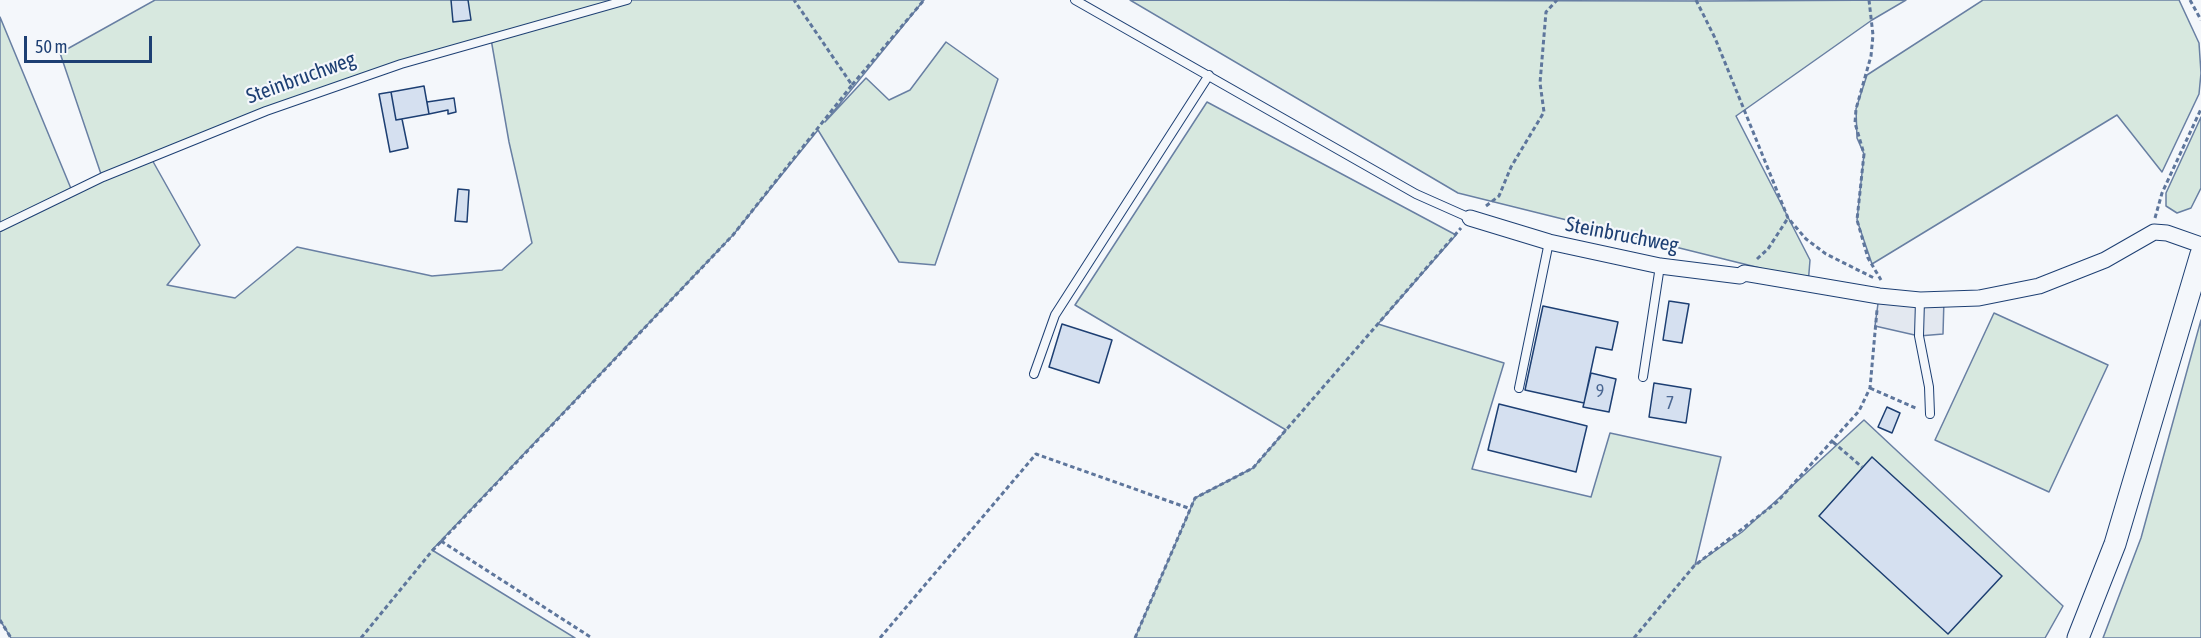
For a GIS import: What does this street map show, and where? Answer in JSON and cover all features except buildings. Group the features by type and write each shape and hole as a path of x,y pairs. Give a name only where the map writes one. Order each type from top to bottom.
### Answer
{"street":[{"name":"Steinbruchweg","path":"1470,218 1549,242 1660,266 1740,276 1744,273 1879,296 1920,300 1979,298 2039,286 2105,260 2154,232"},
{"path":"2154,232 2167,233 2201,245"},
{"path":"2078,638 2115,544 2201,254"}],"lane":[{"name":"Steinbruchweg","path":"0,228 103,177 266,111 401,64 627,0"},
{"name":"Steinbruchweg","path":"1075,0 1416,194 1470,218"},
{"path":"1034,374 1055,315 1209,75"},
{"path":"1519,388 1549,242"},
{"path":"1643,376 1660,266"},
{"path":"1920,300 1919,336 1929,387 1930,414"}],"path":[{"path":"794,0 852,85"},
{"path":"361,638 441,541 733,235 852,85 924,0"},
{"path":"1135,638 1195,498 1253,468 1470,218 1499,196 1516,157 1544,112 1540,83 1546,12 1557,0"},
{"path":"1696,0 1724,59 1788,218 1806,239 1826,254 1881,281 1868,258 1857,220 1864,154 1855,123 1856,109 1871,56 1873,34 1869,0"},
{"path":"2190,0 2201,20"},
{"path":"2154,232 2162,193 2201,109"},
{"path":"1740,276 1768,249 1788,218"},
{"path":"1634,638 1694,566 1777,502 1859,411 1870,388 1879,296"},
{"path":"1870,388 1930,414"},
{"path":"1833,442 1862,467"},
{"path":"880,638 1036,454 1191,509"},
{"path":"441,541 592,638"},
{"path":"0,620 10,638"}],"shaded area":[{"path":"155,0 924,0 825,122 866,78 889,100 910,90 946,42 998,79 935,265 899,262 818,130 733,235 432,550 575,638 11,638 0,620 0,17 72,191 102,177 60,53","holes":["491,39 509,142 532,243 502,270 432,276 297,247 235,298 167,285 200,245 151,158 401,64"]},
{"path":"1130,0 1906,0 1872,20 1736,116 1810,260 1808,285 1760,268 1458,193"},
{"path":"1983,0 2179,0 2199,43 2201,73 2199,94 2162,172 2117,115 1872,264 1857,220 1864,154 1857,138 1856,109 1867,75"},
{"path":"1207,102 1456,235 1378,324 1504,363 1472,469 1591,497 1610,433 1721,457 1695,565 1742,532 1864,420 2063,606 2045,638 1135,638 1195,498 1253,468 1286,430 1075,305"},
{"path":"2201,117 2201,188 2191,208 2177,213 2166,206 2166,193"},
{"path":"1879,296 1944,299 1943,334 1919,336 1875,326"},
{"path":"1994,313 2108,365 2049,492 1935,440"},
{"path":"2201,320 2201,638 2103,638 2141,538"}]}
